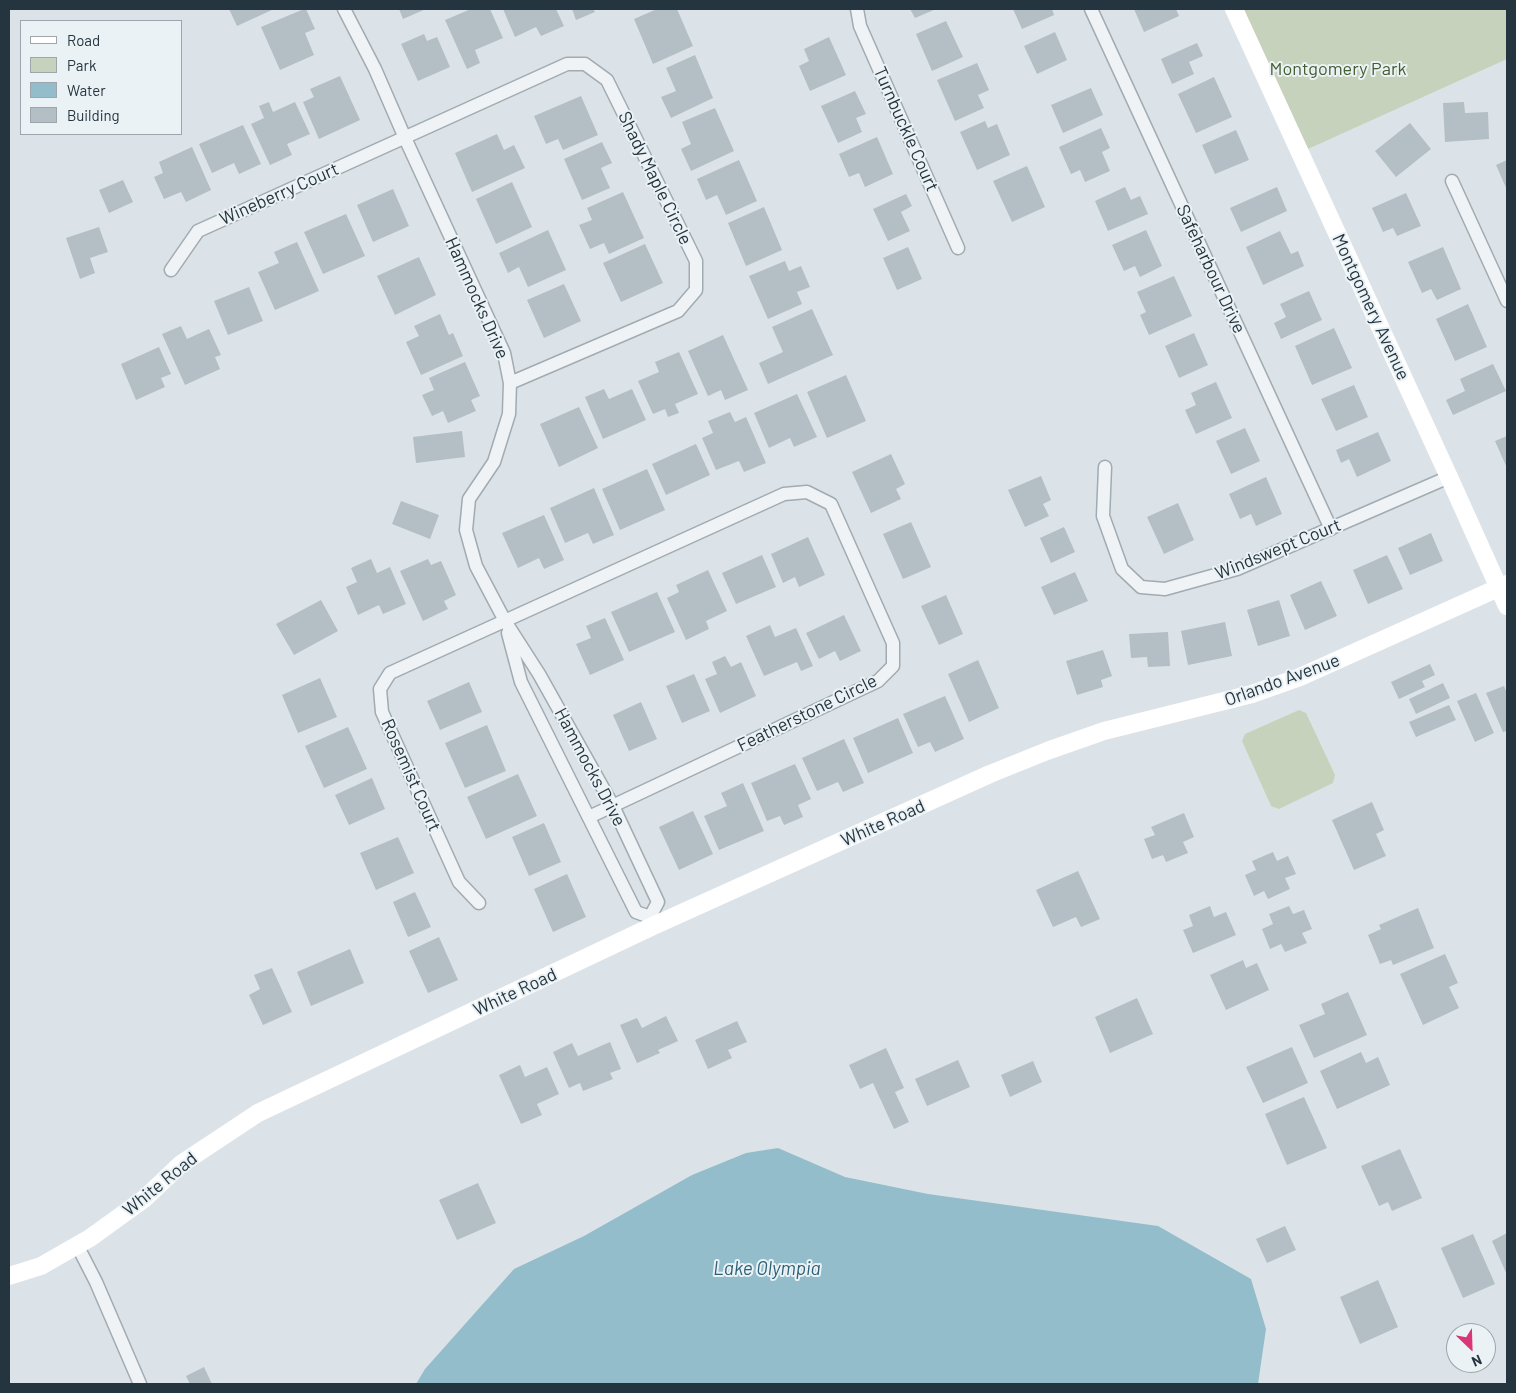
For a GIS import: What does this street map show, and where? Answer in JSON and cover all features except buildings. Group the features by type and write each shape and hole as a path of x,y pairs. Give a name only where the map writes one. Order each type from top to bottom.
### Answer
{"street":[{"name":"Hammocks Drive","path":"344,9 375,69 504,353 510,383 509,414 494,462 469,499 466,530 476,566 505,621 539,674 613,806 658,902 651,921 636,912 521,682 505,621"},
{"name":"Turnbuckle Court","path":"857,9 860,26 958,248"},
{"name":"Safeharbour Drive","path":"1091,9 1331,529"},
{"name":"Montgomery Avenue","path":"1234,9 1450,476 1503,586 1507,606"},
{"name":"Shady Maple Circle","path":"405,138 567,64 585,64 607,80 696,261 696,290 678,311 510,383"},
{"name":"Wineberry Court","path":"171,270 198,231 405,138"},
{"path":"1452,181 1507,301"},
{"name":"Windswept Court","path":"1104,467 1103,516 1122,569 1141,586 1165,589 1237,569 1450,476"},
{"name":"Featherstone Circle","path":"505,621 784,494 806,492 831,504 893,643 893,666 878,681 589,817"},
{"name":"Orlando Avenue","path":"1047,751 1104,731 1252,694 1276,686 1503,586"},
{"name":"Rosemist Court","path":"479,903 459,882 382,712 380,690 390,673 505,621"},
{"name":"White Road","path":"9,1276 41,1266 77,1246 144,1199 181,1164 258,1113 651,921 1047,751"},
{"path":"77,1246 96,1282 140,1384"}],"green space":[{"name":"Montgomery Park","path":"1242,9 1507,9 1507,59 1308,149"},
{"path":"1299,710 1306,713 1335,775 1333,783 1279,809 1271,806 1242,741 1245,734"}],"water":[{"name":"Lake Olympia","path":"778,1148 845,1177 928,1194 1158,1226 1251,1279 1266,1329 1258,1384 416,1384 425,1369 514,1269 584,1236 692,1175 746,1153"}]}
